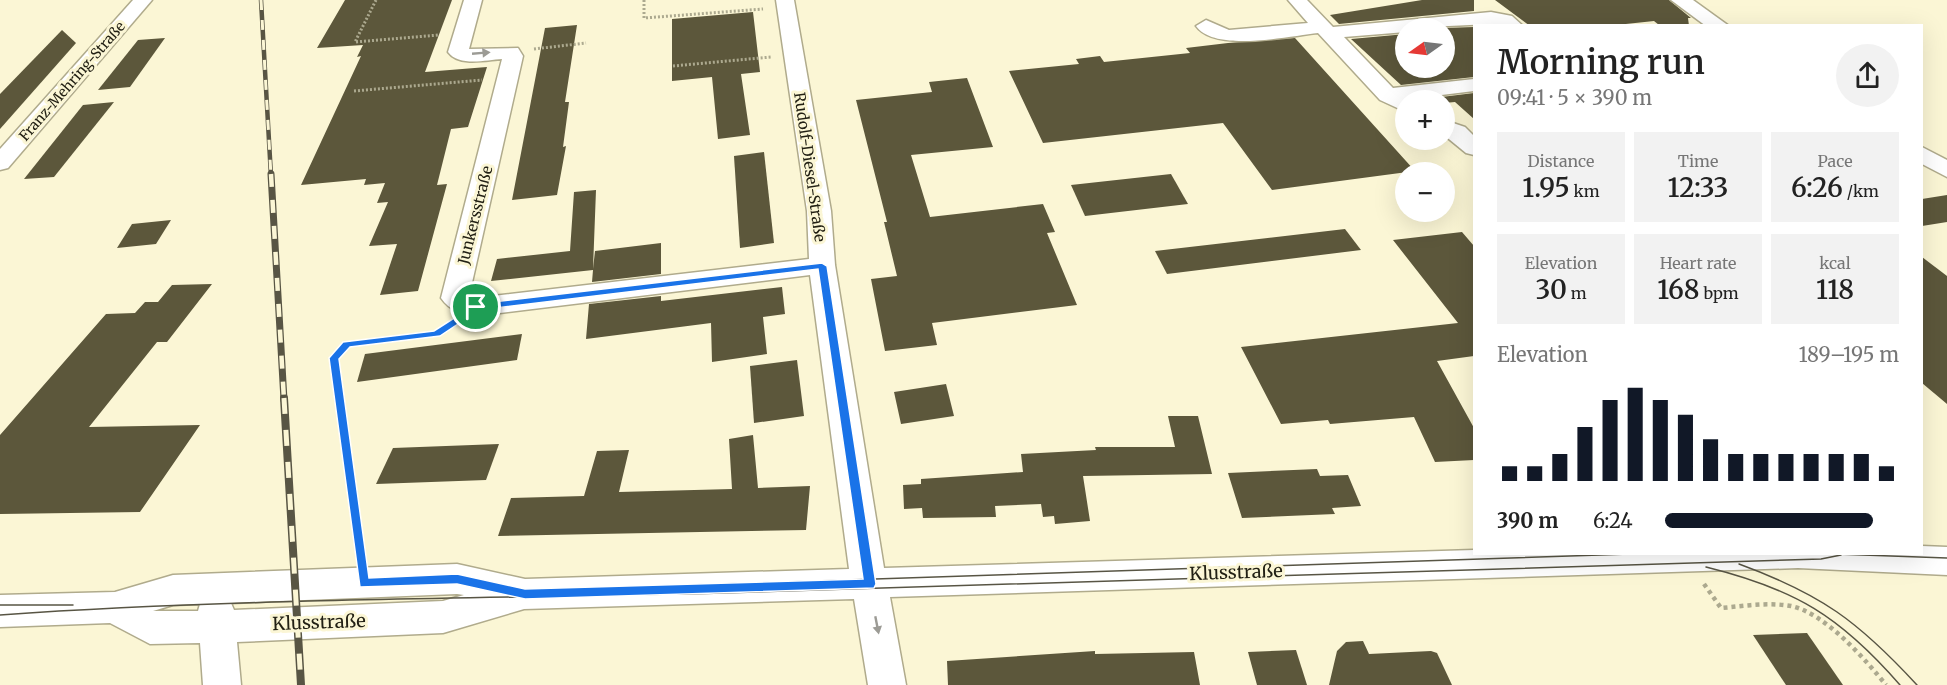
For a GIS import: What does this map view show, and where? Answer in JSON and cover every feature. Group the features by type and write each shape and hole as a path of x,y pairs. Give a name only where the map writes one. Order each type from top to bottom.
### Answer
{"street":[{"name":"Franz-Mehring-Straße","path":"0,163 143,0"},
{"path":"473,0 457,49 462,55 503,52"},
{"path":"1297,0 1395,99"},
{"path":"1680,0 1717,24"},
{"name":"Rudolf-Diesel-Straße","path":"776,4 794,55 819,211 822,266 887,685"},
{"path":"1206,26 1226,36 1491,18 1505,20 1511,24"},
{"name":"Junkersstraße","path":"476,307 462,304 455,298 513,56 511,52 503,52"},
{"path":"1450,90 1473,85"},
{"path":"1455,131 1473,147"},
{"path":"1923,155 1947,170"},
{"path":"476,307 822,266"},
{"name":"Klusstraße","path":"115,607 150,628 218,627 443,617 525,594 1785,555"},
{"name":"Klusstraße","path":"1855,555 1947,561"},
{"name":"Klusstraße","path":"0,611 115,607 172,590 457,579 525,594"},
{"path":"206,589 215,604 222,685"}],"path":[{"path":"376,0 355,42 461,34"},
{"path":"644,0 644,18 776,4"},
{"path":"503,52 586,43"},
{"path":"673,66 794,55"},
{"path":"354,91 508,78"},
{"path":"364,584 334,358 347,344 436,334 476,307"},
{"path":"1721,608 1798,608 1861,656 1886,685"}],"building":[{"path":"345,0 452,0 425,72 487,67 468,127 451,129 437,185 447,184 418,291 380,295 397,244 369,246 388,202 377,203 385,183 364,185 366,179 301,185 361,56 357,57 363,45 317,48"},
{"path":"1422,0 1474,0 1474,11 1339,24 1330,15"},
{"path":"1495,0 1669,0 1691,18 1688,18 1689,24 1658,24 1654,21 1626,24 1527,24"},
{"path":"753,12 760,72 741,74 750,135 718,139 712,77 672,81 672,19"},
{"path":"577,25 565,102 569,102 563,147 566,146 557,195 512,200 545,28"},
{"path":"1473,27 1473,77 1401,85 1351,39 1395,35 1395,78 1455,78 1455,28"},
{"path":"62,30 76,43 0,129 0,94"},
{"path":"165,38 130,87 98,90 138,40"},
{"path":"1295,38 1407,162 1395,162 1395,174 1272,190 1223,123 1043,143 1009,71 1079,64 1076,59 1100,56 1104,62 1190,53 1186,48"},
{"path":"967,78 993,147 911,155 930,217 1043,204 1055,232 1047,233 1077,305 932,323 937,345 885,351 871,279 897,276 884,222 887,222 856,100 932,92 929,82"},
{"path":"1473,93 1473,118 1455,102 1455,95"},
{"path":"114,102 54,177 24,179 83,105"},
{"path":"764,152 774,243 740,248 734,156"},
{"path":"1171,174 1188,204 1085,216 1071,185"},
{"path":"596,190 593,269 595,251 661,243 661,274 592,282 593,270 491,281 497,259 570,251 574,192"},
{"path":"1947,195 1947,222 1923,226 1923,199"},
{"path":"171,220 156,244 117,248 132,224"},
{"path":"1345,229 1361,250 1167,274 1155,251"},
{"path":"1462,232 1473,245 1473,356 1437,361 1473,426 1473,460 1435,462 1414,417 1330,424 1328,420 1281,424 1241,347 1458,323 1393,240"},
{"path":"1923,258 1947,276 1947,404 1923,384"},
{"path":"212,284 167,342 157,342 89,427 200,425 140,512 0,514 0,435 106,314 135,313 145,302 158,302 172,285"},
{"path":"782,287 785,314 763,317 767,354 712,362 711,323 586,339 589,304 661,296 661,301"},
{"path":"522,334 517,360 357,382 365,354"},
{"path":"797,360 804,416 754,423 750,366"},
{"path":"946,384 954,416 901,424 894,392"},
{"path":"1168,416 1198,416 1212,474 1083,476 1090,521 1055,524 1054,516 1043,517 1041,504 995,506 996,517 923,518 922,508 904,509 903,485 921,484 921,479 1023,472 1021,454 1096,450 1095,447 1175,447"},
{"path":"753,435 758,488 810,486 806,530 498,536 511,498 584,496 597,451 629,450 619,492 732,489 729,439"},
{"path":"499,444 486,480 376,484 393,448"},
{"path":"1317,469 1320,476 1348,475 1361,506 1332,508 1335,514 1242,518 1228,473"},
{"path":"1807,633 1843,685 1786,685 1753,635"},
{"path":"1363,641 1369,654 1431,651 1437,653 1452,685 1329,685 1337,651 1346,642"},
{"path":"1296,650 1307,685 1257,685 1248,652"},
{"path":"1095,651 1095,654 1194,652 1200,685 948,685 947,661"}],"tram line":[{"path":"510,591 1600,555"},
{"path":"0,615 271,602 998,585 1821,559 1841,555"},
{"path":"1863,555 1947,558"},
{"path":"1739,564 1793,587 1837,612 1876,643 1917,685"},
{"path":"1706,567 1765,585 1814,608 1857,641 1900,685"},
{"path":"0,605 73,605"}],"railway":[{"path":"261,0 271,176"},
{"path":"271,174 284,400"},
{"path":"284,398 301,685"}],"route":[{"path":"822,266 870,584 525,594 457,579 364,584 334,358 347,344 436,334 476,307 822,266"}]}
